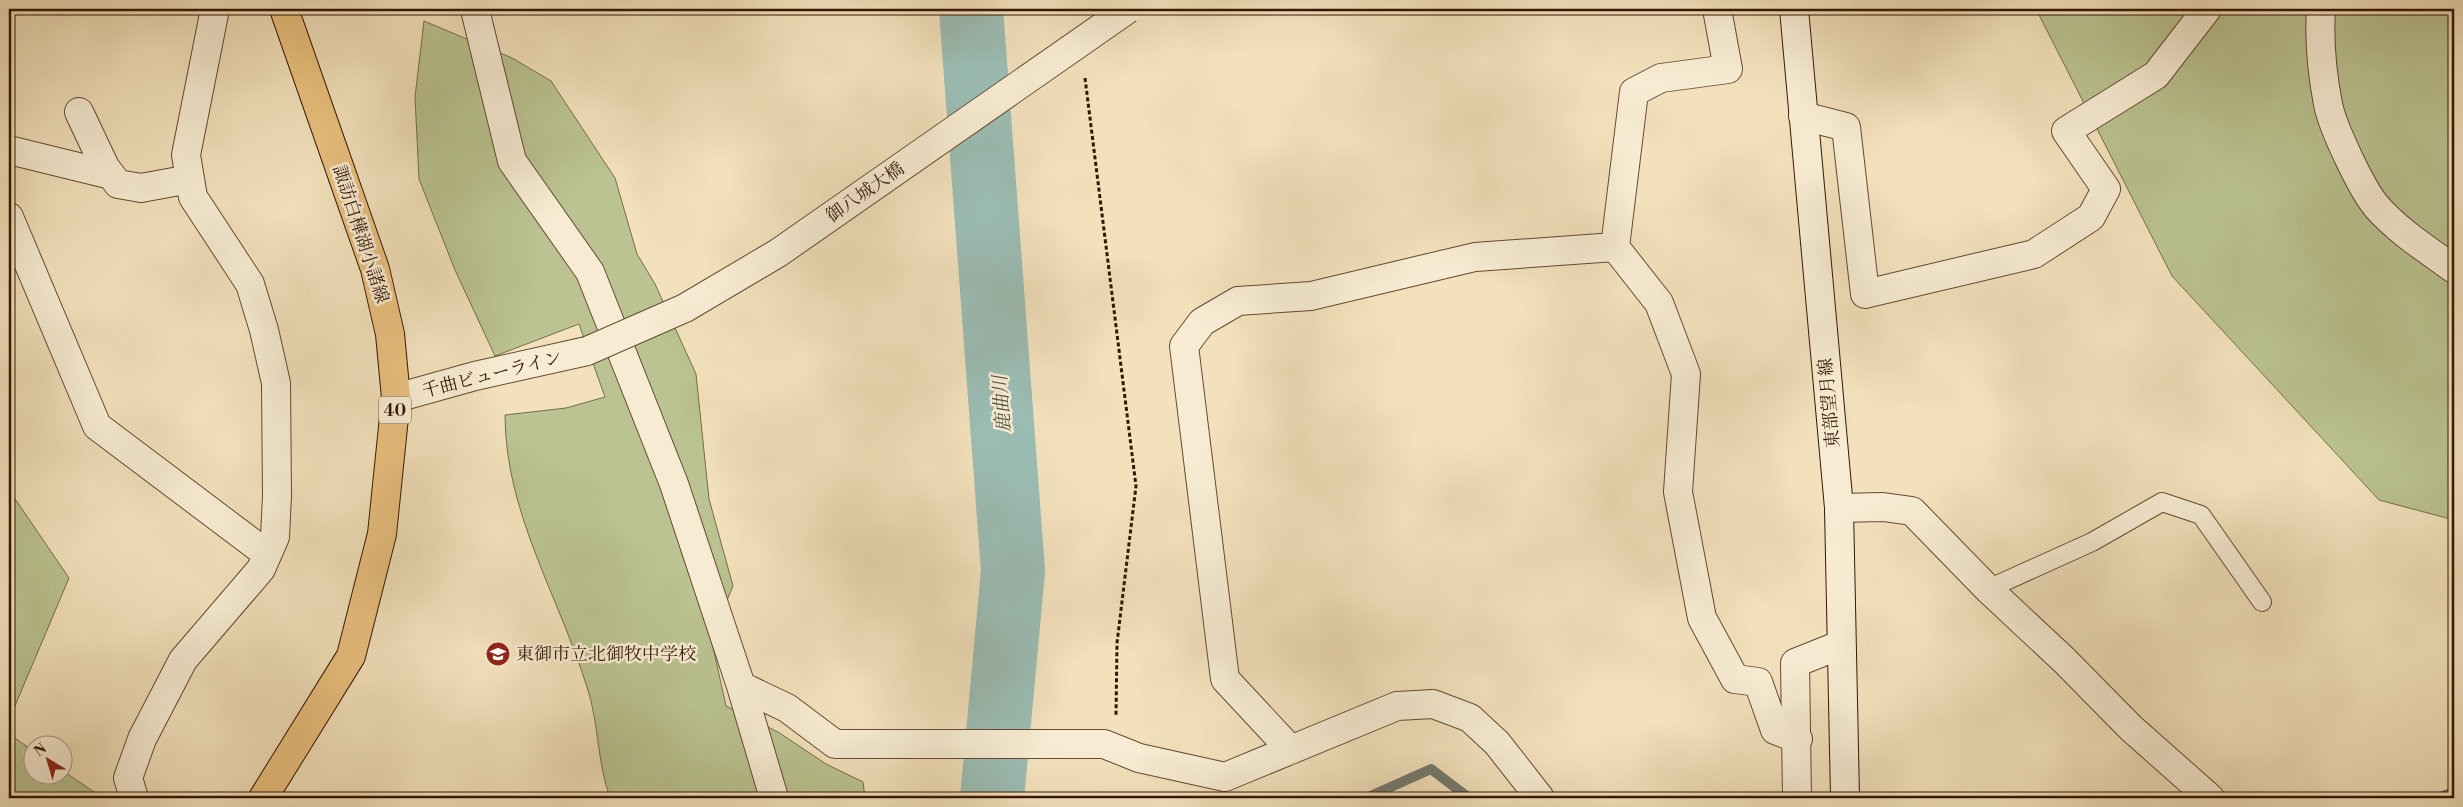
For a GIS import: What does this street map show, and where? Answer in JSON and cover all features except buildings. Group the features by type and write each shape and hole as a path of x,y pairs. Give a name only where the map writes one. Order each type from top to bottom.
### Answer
{"main road":[{"name":"諏訪白樺湖小諸線","path":"263,798 351,656 382,534 396,398 390,334 375,269 284,9"}],"street":[{"path":"134,798 128,778 142,739 183,660 261,569 275,537 277,496 276,382 264,330 250,284 193,197 186,155 215,9"},
{"path":"477,9 476,14 512,161 590,272 674,484 741,686 774,798"},
{"name":"御八城大橋","path":"587,351 684,308 778,253 1128,9"},
{"path":"1717,9 1728,69 1662,78 1634,92 1615,247 1659,303 1686,374 1678,492 1702,618 1735,679 1758,682 1775,730 1798,739"},
{"name":"東部望月線","path":"1794,9 1839,508 1840,645 1845,798"},
{"path":"1803,116 1846,127 1865,294 2034,254 2091,217 2106,189 2066,131 2156,75 2207,9"},
{"path":"2321,9 2320,32 2328,106 2353,167 2376,206 2414,240 2454,269"},
{"path":"79,112 105,167 118,184 141,188 190,179"},
{"path":"9,150 111,175"},
{"path":"9,217 97,426 268,554"},
{"path":"1291,750 1225,680 1184,346 1202,322 1238,301 1311,296 1475,257 1615,247"},
{"name":"千曲ビューライン","path":"396,398 475,376 587,351"},
{"path":"1839,508 1883,507 1912,511 1988,589 2064,660 2131,728 2210,798"},
{"path":"1797,798 1796,663 1840,645"},
{"path":"741,686 787,708 836,744 1110,746 1139,758 1225,777 1397,706 1433,704 1470,718 1497,744 1540,798"}],"lane":[{"path":"1988,589 2092,542 2162,502 2201,516 2262,602"}],"path":[{"path":"1085,77 1136,486 1117,644 1110,746"}],"green space":[{"path":"2036,9 2454,9 2454,520 2379,500 2172,276"},
{"path":"424,21 512,58 551,81 615,178 637,254 655,284 696,374 709,499 733,586 711,638 726,706 778,732 826,764 863,782 865,798 610,798 587,687 536,554 514,486 507,451 505,415 566,408 605,397 579,324 495,356 455,270 419,179 415,97"},
{"path":"9,490 69,578 9,720"},
{"path":"9,734 22,743 22,784 72,784 72,777 103,798 9,798"}],"waterway":[{"name":"鹿曲川","path":"971,9 1013,571 992,798"},
{"path":"1366,798 1431,769 1469,798"},
{"path":"2437,798 2454,792"}],"place":[{"name":"東御市立北御牧中学校","path":"498,654"}]}
